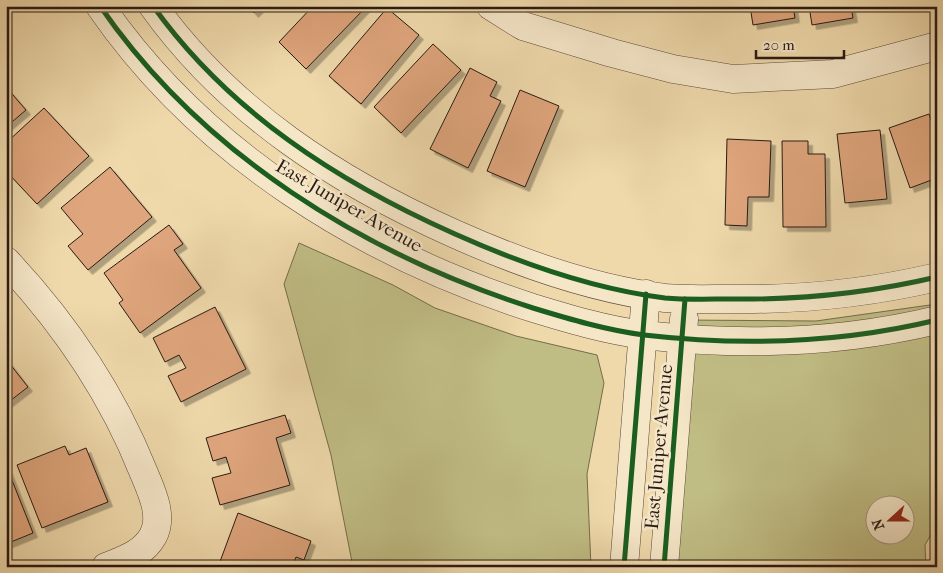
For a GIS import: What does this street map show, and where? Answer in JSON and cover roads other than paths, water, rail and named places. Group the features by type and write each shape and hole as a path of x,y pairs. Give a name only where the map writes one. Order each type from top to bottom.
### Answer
{"street":[{"name":"East Juniper Avenue","path":"100,6 148,67 191,112 245,160 306,202 408,260 472,286 561,316 663,336"},
{"name":"East Juniper Avenue","path":"153,6 208,72 255,115 312,158 374,196 472,241 526,263 567,277 666,297"},
{"path":"491,6 523,26 612,53 673,69 733,79 834,74 937,46"},
{"path":"6,262 40,297 90,364 130,439 154,498 157,524 153,536 136,554 106,567"},
{"path":"666,297 807,298 858,292 937,277"},
{"name":"East Juniper Avenue","path":"664,567 663,336 666,297"},
{"name":"East Juniper Avenue","path":"624,567 663,336 666,297"},
{"path":"663,336 737,340 862,335 937,320"}]}
